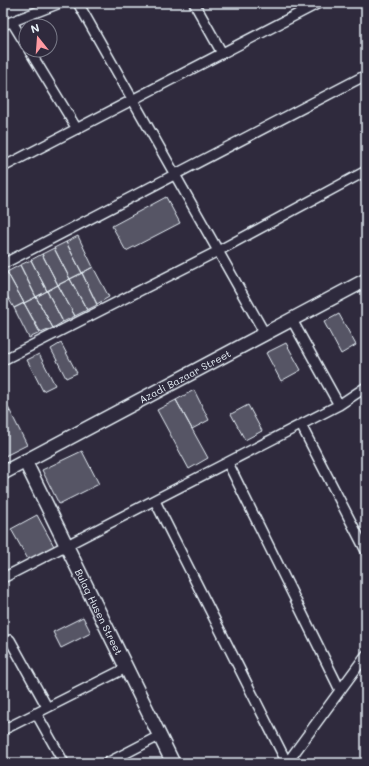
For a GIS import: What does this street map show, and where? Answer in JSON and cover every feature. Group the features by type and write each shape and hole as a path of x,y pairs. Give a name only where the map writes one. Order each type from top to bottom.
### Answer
{"street":[{"path":"18,36 7,23 60,3"},
{"path":"78,3 265,334"},
{"path":"194,3 222,53"},
{"path":"3,167 222,53 306,6 320,3"},
{"path":"34,58 77,129"},
{"path":"3,264 366,75"},
{"path":"3,360 218,251 366,171"},
{"name":"Azadi Bazaar Street","path":"3,473 366,280"},
{"path":"292,320 338,405"},
{"path":"3,578 228,463 338,405 366,387"},
{"path":"301,424 366,551"},
{"name":"Bulaq Husen Street","path":"25,461 173,763"},
{"path":"228,463 340,690"},
{"path":"155,501 287,763 366,655"},
{"path":"10,640 47,707"},
{"path":"3,730 126,668"},
{"path":"36,713 64,763"},
{"path":"107,763 159,736"}],"building":[{"path":"166,197 180,223 126,251 112,226"},
{"path":"78,236 93,267 82,273 66,242"},
{"path":"66,242 82,273 70,279 54,248"},
{"path":"54,248 70,279 58,285 42,254"},
{"path":"42,254 58,285 47,291 31,260"},
{"path":"31,260 47,291 36,297 20,265"},
{"path":"20,265 36,297 24,303 7,272"},
{"path":"93,267 109,297 97,304 82,273"},
{"path":"7,272 24,303 14,308 3,289 3,274"},
{"path":"82,273 97,305 87,310 70,279"},
{"path":"70,279 87,310 75,316 58,285"},
{"path":"58,285 75,316 63,322 47,291"},
{"path":"47,291 63,322 53,328 36,297"},
{"path":"36,297 53,328 41,333 24,303"},
{"path":"24,303 40,333 29,338 14,308"},
{"path":"339,314 356,345 341,354 324,322"},
{"path":"61,343 77,373 66,378 51,349"},
{"path":"286,343 301,370 281,381 266,353"},
{"path":"39,354 55,385 43,391 27,360"},
{"path":"194,390 209,420 192,429 176,400"},
{"path":"3,398 10,411 3,415"},
{"path":"176,400 208,458 189,469 157,410"},
{"path":"248,405 262,431 245,440 231,414"},
{"path":"10,411 27,445 3,457 3,415"},
{"path":"82,451 99,484 59,504 42,470"},
{"path":"37,515 55,548 30,563 11,529"},
{"path":"83,617 91,633 61,648 53,632"}]}
